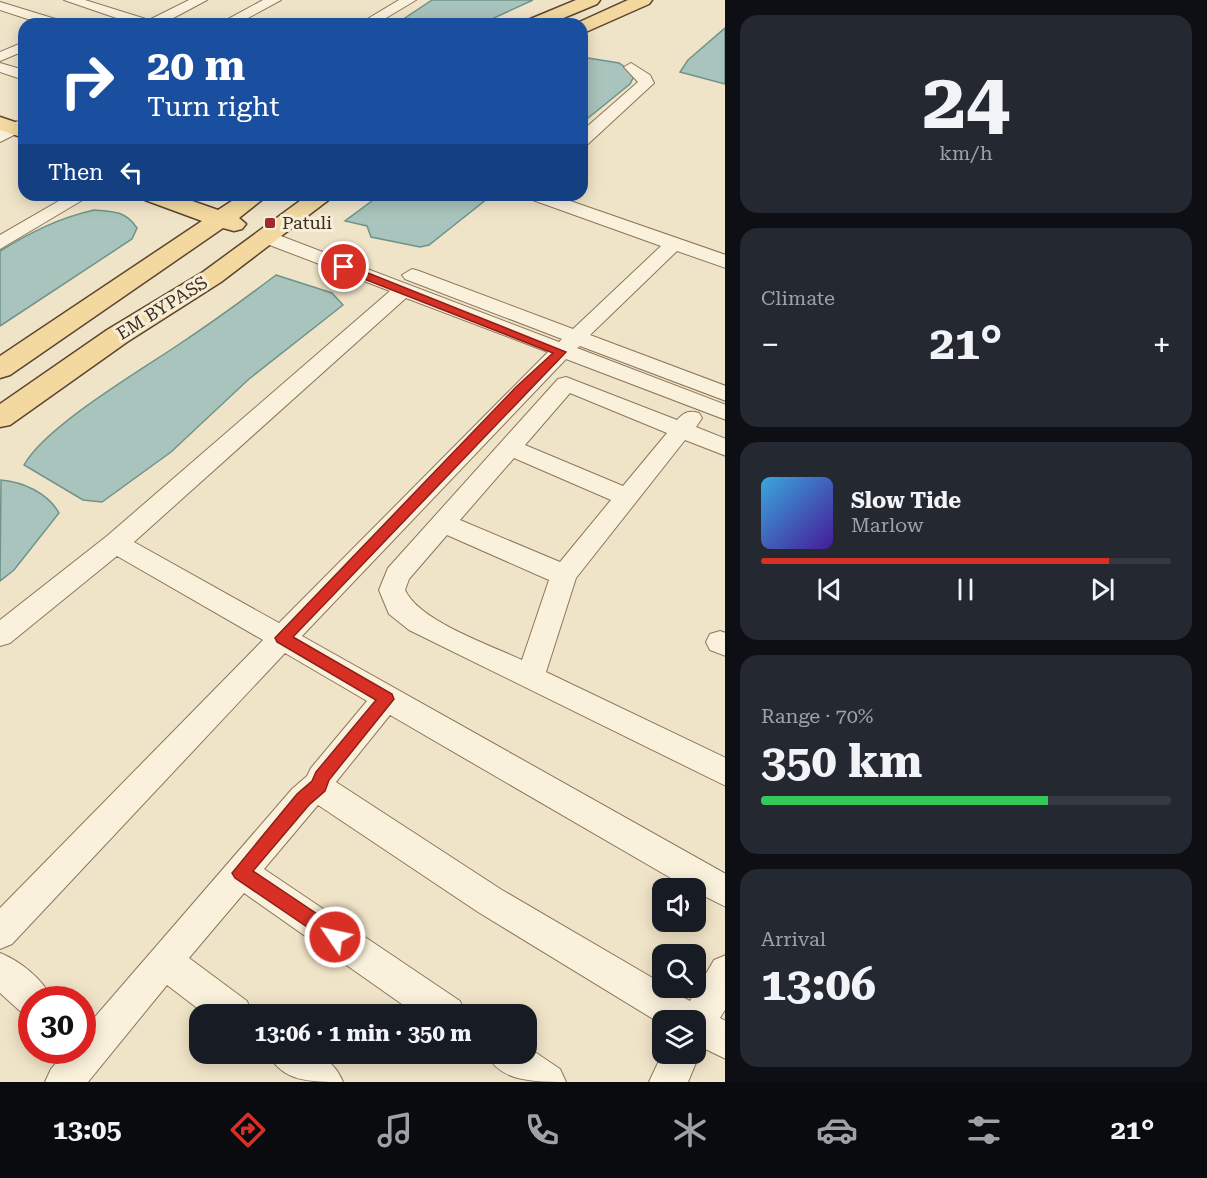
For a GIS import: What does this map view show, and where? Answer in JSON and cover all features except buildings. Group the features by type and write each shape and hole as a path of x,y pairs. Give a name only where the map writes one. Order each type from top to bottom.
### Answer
{"main road":[{"path":"548,18 591,0"},
{"path":"588,24 643,0"},
{"path":"175,201 226,215 273,232"},
{"path":"199,201 226,215"},
{"path":"0,369 247,201"},
{"name":"EM BYPASS","path":"0,418 117,336 212,277 315,201"}],"street":[{"path":"70,0 130,18"},
{"path":"161,0 184,7"},
{"path":"162,18 200,0"},
{"path":"238,18 274,0"},
{"path":"377,18 409,0"},
{"path":"0,6 38,18"},
{"path":"0,57 18,44"},
{"path":"0,67 18,73"},
{"path":"588,135 646,83 645,78 632,67"},
{"path":"0,243 72,201"},
{"path":"552,201 673,245 725,261"},
{"path":"273,232 421,291"},
{"path":"273,232 421,291 714,396 725,412"},
{"path":"0,932 513,397 673,245"},
{"path":"0,635 116,543 421,291"},
{"path":"725,448 681,432 566,384 397,575 392,590 399,607 419,623 725,773"},
{"path":"530,677 564,574 681,432 714,396"},
{"path":"510,447 627,497"},
{"path":"444,523 564,574"},
{"path":"116,543 725,891"},
{"path":"96,1035 164,961 303,799 319,785 322,777 386,699"},
{"path":"319,785 327,794 490,901 672,1010"},
{"path":"241,873 432,1004"},
{"path":"164,961 221,1004"},
{"path":"0,970 19,986"},
{"path":"704,1010 725,974"},
{"path":"706,1030 725,1040"},
{"path":"64,1082 75,1064"},
{"path":"300,1064 324,1082"},
{"path":"520,1064 547,1082"},
{"path":"668,1082 677,1064"}],"water":[{"path":"432,0 533,0 494,18 405,18"},
{"path":"725,28 725,84 680,72 688,60"},
{"path":"588,58 619,63 635,74 630,84 588,118"},
{"path":"372,201 484,201 429,245 420,247 371,237 367,226 345,221"},
{"path":"94,210 113,212 128,218 137,228 132,239 0,326 0,251 46,226"},
{"path":"276,275 332,293 343,305 249,379 171,452 102,502 83,500 24,465 51,434 71,418 201,330"},
{"path":"1,480 18,483 42,494 59,513 14,570 0,581"}],"place":[{"name":"Patuli","path":"270,223"}],"route":[{"path":"335,937 241,873 303,799 319,785 322,777 386,699 283,638 521,390 561,352 344,267"}]}
